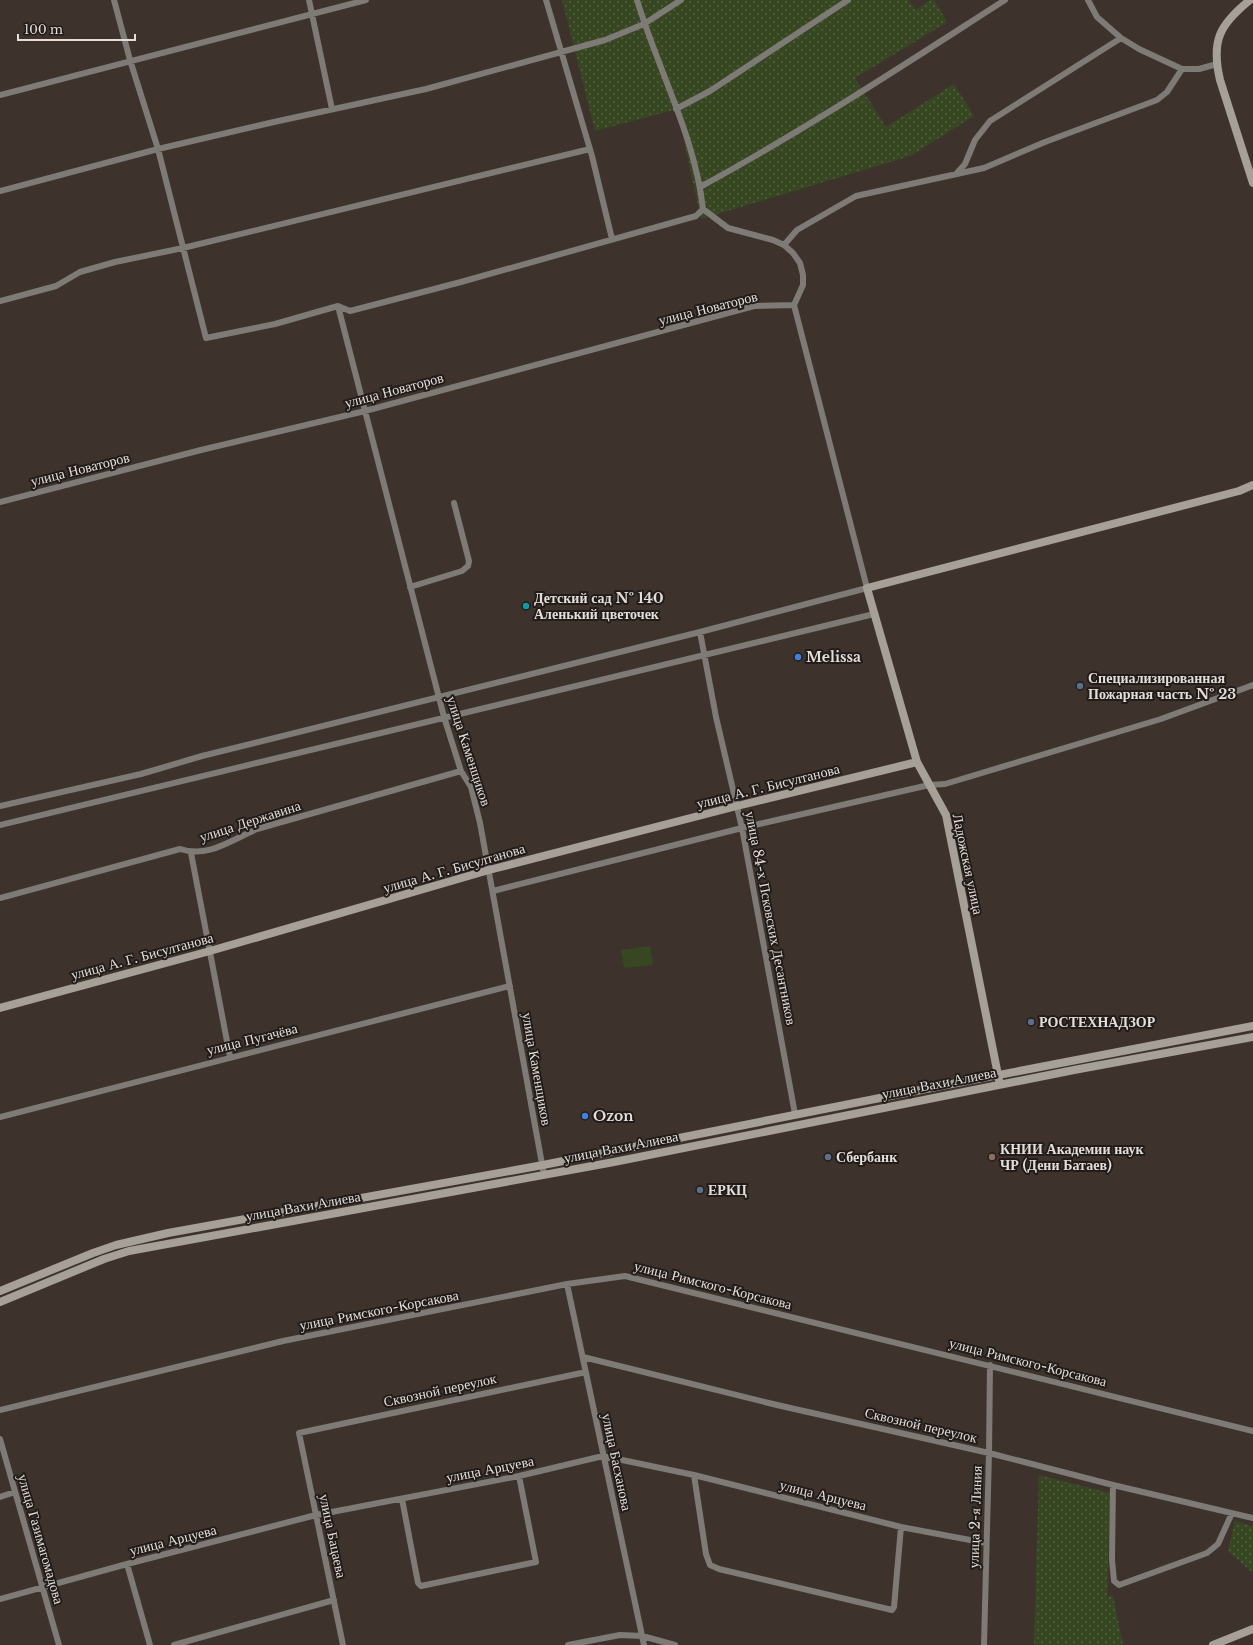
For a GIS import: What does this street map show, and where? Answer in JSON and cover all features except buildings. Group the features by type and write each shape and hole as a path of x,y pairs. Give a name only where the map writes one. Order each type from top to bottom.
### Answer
{"main road":[{"path":"1250,0 1234,13 1226,23 1220,35 1216,49 1217,64 1253,183"},
{"path":"867,588 1239,491 1253,485"},
{"name":"Ладожская улица","path":"867,588 917,762 946,814 1000,1084"},
{"name":"улица А. Г. Бисултанова","path":"0,1008 210,951 488,870 737,806 917,762"},
{"name":"улица Вахи Алиева","path":"0,1291 116,1245 168,1233 542,1165 795,1114 1253,1026"},
{"name":"улица Вахи Алиева","path":"0,1302 104,1259 129,1251 614,1162 1000,1084 1253,1036"},
{"path":"1213,1645 1253,1630"}],"street":[{"path":"114,0 130,60 158,149 206,338 275,324 338,306 350,311 461,282 696,216 703,209"},
{"path":"309,0 332,109"},
{"path":"0,95 130,60 366,0"},
{"path":"546,0 590,149 612,239"},
{"path":"0,806 134,775 202,756 700,632 867,588 794,305 803,285 803,275 800,263 793,253 784,245 773,240 728,228 703,209 700,187 686,134 644,24 637,0"},
{"path":"0,191 158,149 426,89 605,40 644,24 681,0"},
{"path":"676,110 710,91 848,0"},
{"path":"700,187 744,163 859,93 1005,0"},
{"path":"1088,0 1097,17 1120,38 1139,49 1182,69 1199,69 1217,64"},
{"path":"956,174 965,164 975,140 990,121 1120,38"},
{"path":"784,245 797,230 856,196 991,166 1045,142 1156,100 1168,92 1182,69"},
{"path":"0,301 56,286 80,272 115,262 183,248 590,149"},
{"name":"улица Новаторов","path":"0,502 201,450 365,411 754,306 794,305"},
{"name":"улица Каменщиков","path":"338,306 444,717 461,771 471,787 480,823 544,1175"},
{"path":"410,587 462,571 468,566 469,562 454,503"},
{"path":"0,825 874,614"},
{"name":"улица 84-х Псковских Десантников","path":"700,632 716,717 742,828 795,1114"},
{"path":"493,891 742,828 929,785 945,784 961,780 1161,719 1253,685"},
{"name":"улица Державина","path":"0,898 180,849 191,853 216,848 228,844 257,829 461,771"},
{"path":"191,853 230,1057"},
{"name":"улица Пугачёва","path":"0,1117 510,986"},
{"name":"улица Римского-Корсакова","path":"0,1410 283,1341 567,1284 625,1276 1253,1431"},
{"name":"улица Басханова","path":"567,1284 644,1645"},
{"name":"Сквозной переулок","path":"583,1357 777,1405 989,1453 1113,1485 1253,1518"},
{"name":"улица 2-я Линия","path":"984,1645 990,1365"},
{"name":"Сквозной переулок","path":"299,1432 586,1372"},
{"name":"улица Бацаева","path":"299,1432 343,1645"},
{"name":"улица Газимагомадова","path":"0,1439 59,1645"},
{"name":"улица Арцуева","path":"0,1599 316,1515 519,1476 603,1456 694,1475 901,1527 986,1543"},
{"path":"694,1475 706,1554 710,1565 719,1569 892,1610 894,1607 901,1527"},
{"path":"402,1499 418,1583 421,1586 536,1562 519,1476"},
{"path":"1113,1485 1112,1560 1114,1581 1119,1585 1207,1553 1218,1544 1232,1513"},
{"path":"0,1497 15,1492"},
{"path":"127,1564 150,1645"},
{"path":"174,1645 334,1600"},
{"path":"568,1645 620,1635 642,1636 675,1645"}],"green space":[{"path":"562,0 909,0 915,10 931,0 934,0 947,22 855,78 886,127 954,84 974,116 910,156 701,219 677,109 595,131"},
{"path":"650,946 653,965 624,968 621,950"},
{"path":"1039,1475 1110,1493 1107,1597 1113,1595 1123,1645 1034,1645"},
{"path":"1235,1521 1253,1526 1253,1573 1228,1551"}],"place":[{"name":"Детский сад № 140 Аленький цветочек","path":"526,606"},
{"name":"Melissa","path":"798,657"},
{"name":"Специализированная Пожарная часть № 23","path":"1080,686"},
{"name":"РОСТЕХНАДЗОР","path":"1031,1022"},
{"name":"Ozon","path":"585,1116"},
{"name":"Сбербанк","path":"828,1157"},
{"name":"КНИИ Академии наук ЧР (Дени Батаев)","path":"992,1157"},
{"name":"ЕРКЦ","path":"700,1190"}]}
